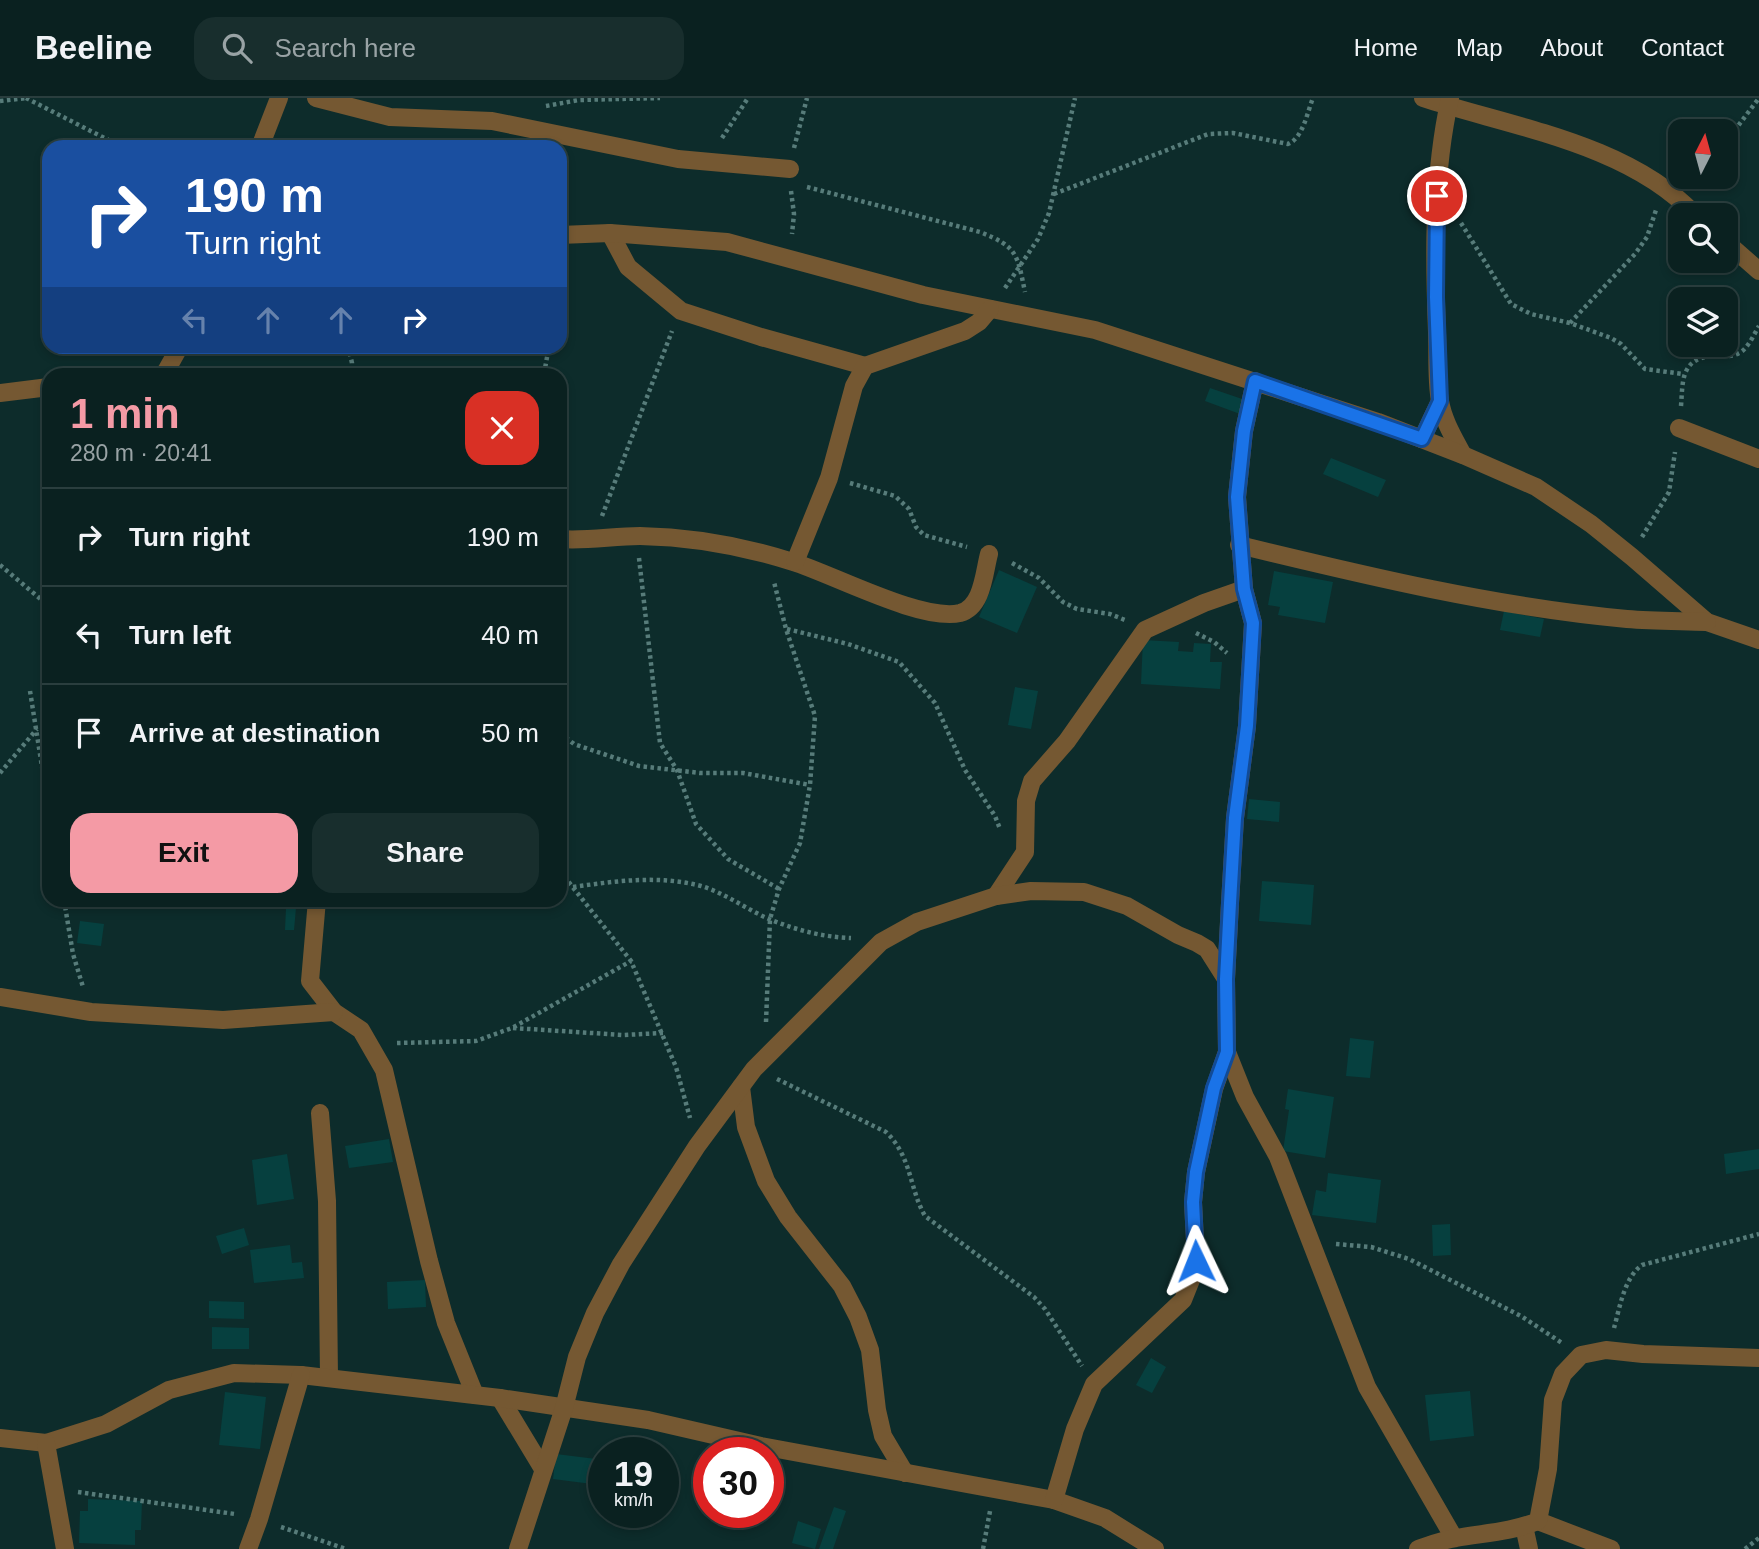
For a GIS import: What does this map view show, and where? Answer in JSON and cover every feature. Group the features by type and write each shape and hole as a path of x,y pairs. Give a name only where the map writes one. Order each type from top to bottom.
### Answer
{"street":[{"path":"264,140 279,98"},
{"path":"316,98 390,117 492,121 678,159 790,169"},
{"path":"1423,98 1449,102 1607,156 1644,173 1666,187 1683,203"},
{"path":"1449,102 1441,148 1437,196 1436,297 1440,401 1448,426 1463,455"},
{"path":"567,235 610,233 727,243 923,295 1095,330 1255,381 1422,439 1536,488 1591,524 1655,575 1707,622"},
{"path":"610,233 628,267 681,311 865,366 965,331 979,322 990,309"},
{"path":"1738,253 1759,271"},
{"path":"795,562 829,478 854,386 865,366"},
{"path":"1054,1500 1075,1429 1094,1384 1183,1300 1196,1261 1193,1202 1196,1172 1214,1088 1227,1052 1226,979 1235,818 1247,726 1253,623 1244,589 1237,497 1244,431 1255,381"},
{"path":"0,393 42,388"},
{"path":"1422,439 1440,401"},
{"path":"1679,428 1759,459"},
{"path":"567,539 637,536 699,539 795,562 921,610 960,613 971,608 979,594 989,554"},
{"path":"1239,545 1447,592 1560,611 1628,619 1707,622 1759,640"},
{"path":"996,897 1017,867 1027,846 1026,801 1032,781 1067,741 1145,630 1204,603 1244,589"},
{"path":"518,1549 564,1408 577,1357 595,1313 621,1264 697,1146 759,1064 881,942 917,922 996,897 1031,891 1064,890 1127,905 1207,949 1226,979"},
{"path":"316,907 310,981 334,1012 361,1030 384,1070 446,1324 475,1395"},
{"path":"0,997 91,1012 223,1020 334,1012"},
{"path":"1227,1052 1245,1097 1278,1157 1367,1387 1454,1538"},
{"path":"741,1087 746,1127 766,1181 788,1217 842,1286 858,1317 870,1350 883,1436 905,1473"},
{"path":"320,1113 327,1201 329,1378"},
{"path":"1529,1549 1531,1524 1548,1469 1553,1401 1563,1374 1581,1355 1606,1350 1759,1358"},
{"path":"0,1438 46,1443 106,1424 169,1390 234,1373 301,1375 500,1398 648,1420 761,1446 1054,1500 1105,1518 1155,1549"},
{"path":"248,1549 301,1375"},
{"path":"500,1398 543,1469"},
{"path":"46,1443 65,1549"},
{"path":"1418,1549 1454,1538 1531,1524 1611,1549"}],"path":[{"path":"0,101 27,98 108,140"},
{"path":"545,107 579,100 660,98"},
{"path":"708,162 748,98"},
{"path":"990,309 1038,239 1049,213 1075,98"},
{"path":"1054,194 1208,134 1233,133 1288,144 1299,135 1313,98"},
{"path":"1738,126 1759,98"},
{"path":"801,185 980,232 1009,246 1015,253 1035,318"},
{"path":"1570,323 1635,254 1647,237 1666,187"},
{"path":"1437,196 1458,218 1511,304 1531,314 1570,323 1611,338 1621,344 1645,369 1683,374"},
{"path":"593,540 681,311"},
{"path":"637,536 660,743 677,770 696,824 729,859 779,889"},
{"path":"767,554 786,629 815,716 810,785 800,843 779,889 770,919 759,1064 806,1092 886,1132 894,1139 904,1156 919,1207 925,1216 1034,1297 1045,1309 1094,1384"},
{"path":"0,565 42,600"},
{"path":"1162,622 1214,642 1250,678"},
{"path":"786,629 848,644 899,662 935,703 965,769 995,816 1017,867"},
{"path":"30,691 42,763"},
{"path":"0,774 37,728"},
{"path":"567,738 574,744 639,766 743,773 810,785"},
{"path":"567,880 631,961 676,1067 697,1146"},
{"path":"573,887 620,881 672,880 704,887 770,919 821,936 881,942"},
{"path":"65,907 73,954 91,1012"},
{"path":"361,1030 388,1043 476,1041 512,1028 631,961"},
{"path":"512,1028 622,1035 663,1033"},
{"path":"1606,1350 1633,1271 1642,1265 1759,1234"},
{"path":"1310,1241 1371,1247 1409,1259 1521,1316 1581,1355"},
{"path":"53,1489 217,1510 259,1519 346,1549"},
{"path":"983,1549 994,1489"},
{"path":"1745,1549 1759,1538"}],"building":[{"path":"1210,388 1245,400 1240,414 1205,401"},
{"path":"1331,458 1386,480 1378,497 1323,474"},
{"path":"999,570 1037,587 1017,633 979,617"},
{"path":"1274,571 1333,582 1325,623 1278,615 1280,607 1268,605"},
{"path":"1504,611 1544,619 1540,637 1500,630"},
{"path":"1143,640 1179,642 1178,651 1193,652 1194,643 1211,644 1210,662 1222,662 1220,689 1141,684"},
{"path":"1015,687 1038,691 1031,729 1008,725"},
{"path":"1249,799 1280,802 1279,822 1247,819"},
{"path":"1262,881 1314,885 1311,925 1259,921"},
{"path":"286,908 296,908 294,930 285,930"},
{"path":"80,921 104,924 101,946 77,943"},
{"path":"1350,1038 1374,1041 1370,1078 1346,1076"},
{"path":"1288,1089 1334,1097 1325,1158 1283,1151 1289,1110 1285,1109"},
{"path":"389,1139 393,1162 349,1168 345,1146"},
{"path":"1759,1149 1759,1169 1726,1174 1724,1154"},
{"path":"287,1154 294,1199 257,1205 252,1160"},
{"path":"1328,1173 1381,1180 1376,1223 1312,1215 1316,1190 1326,1192"},
{"path":"1450,1224 1451,1255 1433,1256 1432,1225"},
{"path":"244,1228 249,1245 222,1254 216,1236"},
{"path":"290,1245 292,1263 302,1262 304,1278 254,1283 250,1250"},
{"path":"425,1280 426,1307 388,1309 387,1282"},
{"path":"209,1301 244,1302 244,1319 209,1318"},
{"path":"212,1327 249,1328 249,1349 212,1349"},
{"path":"1151,1358 1166,1367 1152,1393 1136,1385"},
{"path":"1470,1391 1474,1436 1430,1441 1425,1395"},
{"path":"225,1392 266,1397 260,1449 219,1445"},
{"path":"556,1454 588,1458 588,1483 553,1479"},
{"path":"88,1499 142,1501 141,1530 135,1530 135,1545 79,1543 80,1511 88,1511"},
{"path":"834,1507 846,1511 833,1549 819,1549"},
{"path":"798,1521 821,1529 815,1549 792,1543"}],"route":[{"path":"1196,1261 1193,1202 1196,1172 1214,1088 1227,1052 1226,979 1235,818 1247,726 1253,623 1244,589 1237,497 1244,431 1255,381 1422,439 1440,401 1436,297 1437,196"}]}
